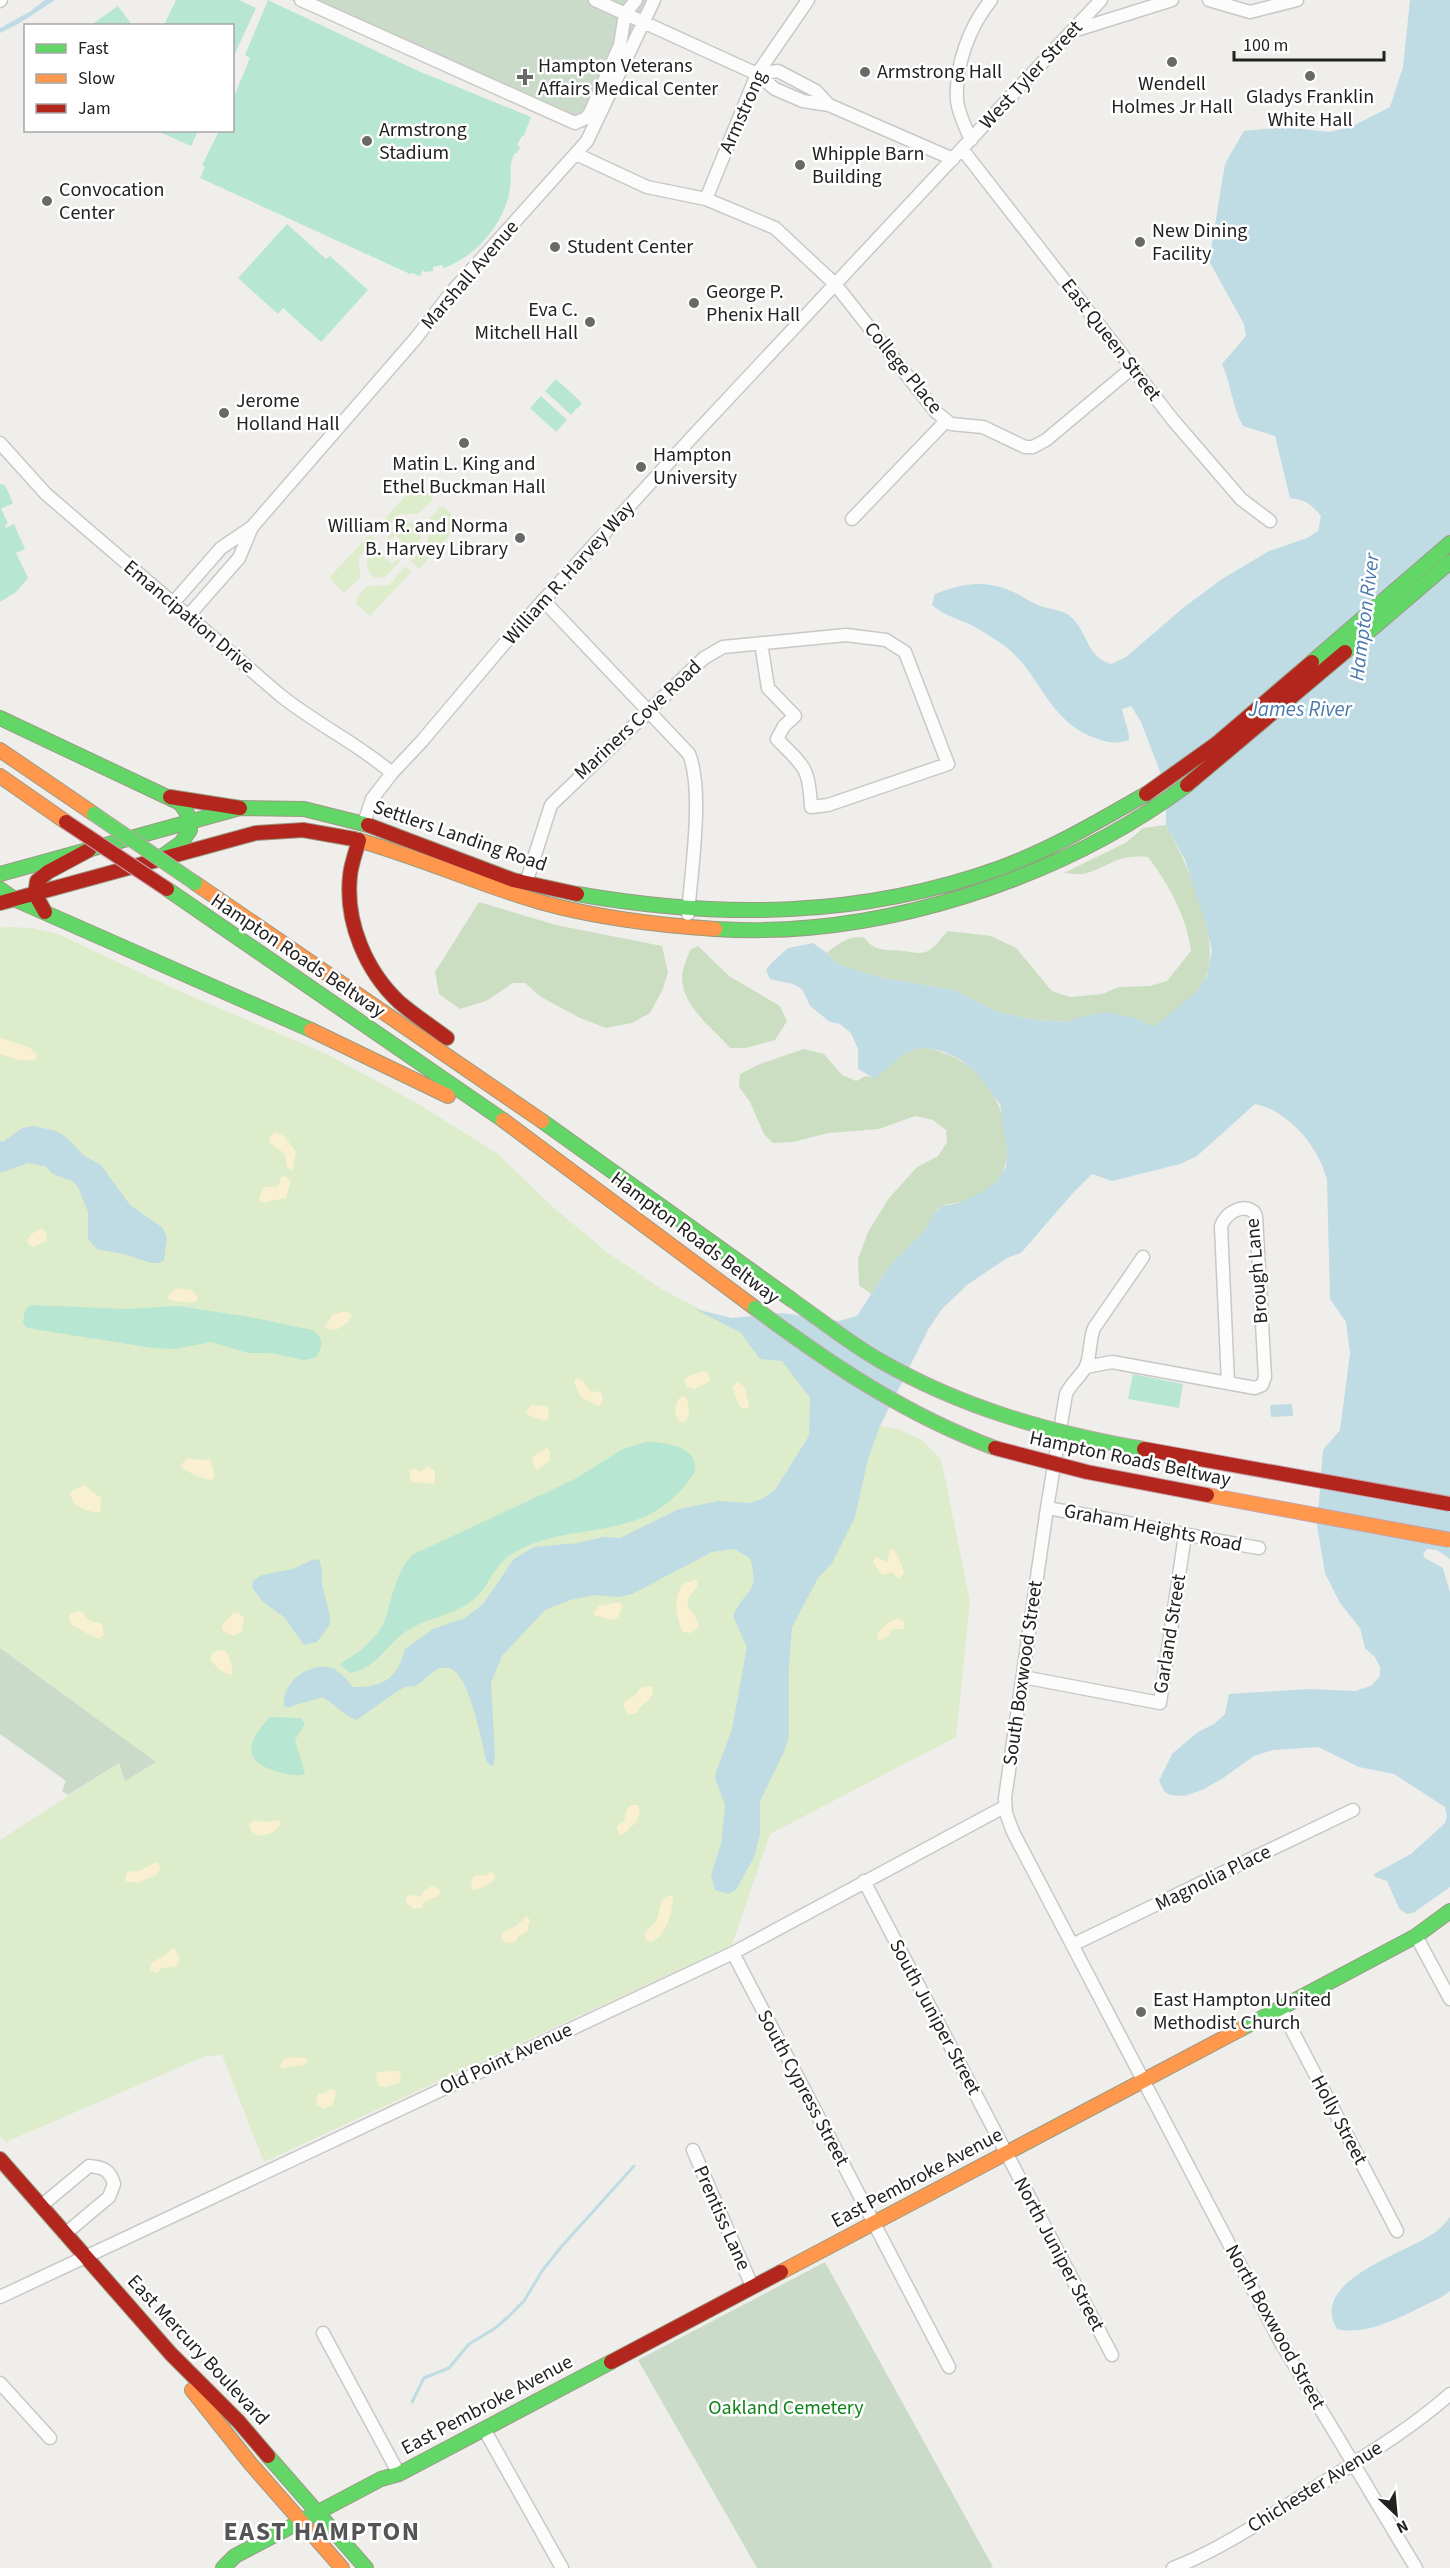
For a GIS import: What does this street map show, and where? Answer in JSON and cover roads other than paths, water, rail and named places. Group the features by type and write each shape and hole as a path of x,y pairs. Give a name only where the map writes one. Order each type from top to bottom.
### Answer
{"main road":[{"name":"Settlers Landing Road","path":"0,903 281,828 307,829 359,840 553,906 636,923 687,928 751,930 829,926 936,905 987,890 1037,871 1088,846 1216,744 1450,543"},
{"name":"Settlers Landing Road","path":"0,874 240,808 311,810 364,823 526,883 636,905 740,913 836,908 912,894 1013,864 1132,813 1212,764 1450,562"},
{"path":"0,718 112,773 180,803 190,821 186,839 157,860"},
{"name":"Hampton Roads Beltway","path":"0,750 479,1076 877,1359 923,1384 992,1413 1081,1438 1450,1504"},
{"name":"Hampton Roads Beltway","path":"0,776 496,1114 806,1346 866,1386 939,1426 1000,1449 1073,1470 1450,1540"},
{"path":"167,796 240,808"},
{"path":"364,823 350,875 349,895 352,918 367,959 391,994 408,1010 459,1046"},
{"path":"45,912 36,894 37,883 42,875 89,850"},
{"path":"0,889 14,899 334,1040 422,1082 450,1097 540,1159 598,1190"},
{"path":"531,1096 640,1177 691,1227"},
{"name":"East Pembroke Avenue","path":"224,2568 239,2565 381,2479 399,2474 873,2222 1281,2009 1416,1936 1450,1911"},
{"name":"East Mercury Boulevard","path":"0,2159 342,2568"},
{"name":"East Mercury Boulevard","path":"0,2173 197,2382 239,2422 366,2568"}],"street":[{"path":"301,0 575,123 586,118 590,113 620,45 625,14 636,0"},
{"path":"595,0 757,74 778,71 816,91 829,105 953,159"},
{"name":"Marshall Avenue","path":"173,603 221,548 252,527 416,338 450,294 587,141 654,0"},
{"name":"Armstrong","path":"706,199 757,74 808,0"},
{"name":"East Queen Street","path":"991,0 970,34 958,80 957,103 966,145 1132,368 1229,487 1252,509 1270,521"},
{"name":"West Tyler Street","path":"966,145 1101,0"},
{"path":"1070,32 1172,0"},
{"path":"1209,0 1250,12 1296,0"},
{"name":"William R. Harvey Way","path":"364,823 372,799 392,772 543,600 966,145"},
{"name":"College Place","path":"576,154 647,187 706,199 775,228 836,284 946,422 955,425 979,425 1017,444 1033,447 1046,441 1132,368"},
{"path":"852,519 946,422"},
{"name":"Emancipation Drive","path":"0,443 46,494 306,716 372,755 392,772"},
{"name":"Marshall Avenue","path":"189,615 239,558 252,527"},
{"path":"543,600 689,754 695,769 696,798 687,928"},
{"name":"Mariners Cove Road","path":"526,883 551,805 704,658 723,647 846,634 886,640 905,652 948,764 828,805 811,807 810,778 804,767 777,739 784,726 795,716 768,688 761,643"},
{"name":"Brough Lane","path":"1086,1367 1112,1362 1255,1388 1262,1385 1265,1377 1256,1216 1248,1208 1232,1212 1221,1226 1228,1383"},
{"name":"South Boxwood Street","path":"1143,1257 1094,1328 1086,1367 1066,1394 1047,1508 1004,1807 1013,1832 1143,2081"},
{"name":"Graham Heights Road","path":"1047,1508 1259,1548"},
{"name":"Garland Street","path":"1023,1677 1160,1703 1185,1535"},
{"name":"Old Point Avenue","path":"0,2297 733,1953 1004,1807"},
{"name":"Magnolia Place","path":"1072,1945 1353,1810"},
{"name":"South Juniper Street","path":"864,1881 1006,2153"},
{"path":"1416,1936 1450,2000"},
{"name":"South Cypress Street","path":"733,1953 949,2367"},
{"name":"Holly Street","path":"1281,2009 1397,2231"},
{"name":"North Boxwood Street","path":"1143,2081 1281,2343 1416,2568"},
{"name":"Prentiss Lane","path":"693,2150 752,2286"},
{"name":"North Juniper Street","path":"1006,2153 1112,2355"},
{"path":"41,2206 89,2166 107,2170 114,2184 109,2197 65,2234"},
{"path":"323,2333 399,2474"},
{"path":"0,2382 50,2438"},
{"name":"Chichester Avenue","path":"1173,2568 1228,2541 1352,2464 1412,2426 1450,2394"},
{"path":"484,2429 562,2568"}],"water":[{"path":"45,0 55,0 0,33 0,28 31,11"},
{"name":"James River","path":"1410,0 1450,0 1450,1559 1437,1550 1427,1549 1423,1554 1425,1558 1443,1568 1450,1593 1450,1887 1413,1913 1406,1914 1399,1908 1387,1881 1375,1877 1374,1874 1411,1854 1445,1823 1447,1816 1445,1807 1394,1774 1359,1767 1318,1747 1273,1750 1254,1756 1223,1778 1204,1789 1185,1796 1170,1795 1164,1791 1159,1781 1172,1754 1198,1732 1214,1724 1225,1714 1229,1694 1309,1689 1355,1691 1371,1686 1380,1676 1380,1667 1375,1657 1365,1648 1360,1628 1340,1603 1325,1573 1317,1526 1323,1450 1340,1430 1350,1353 1346,1322 1330,1299 1327,1180 1317,1155 1301,1132 1279,1114 1255,1104 1197,1156 1180,1164 1112,1181 1092,1174 1021,1253 1007,1258 967,1285 942,1309 929,1328 880,1426 868,1459 855,1517 832,1563 818,1578 792,1627 789,1666 789,1736 784,1752 760,1801 760,1834 754,1857 736,1890 728,1894 715,1890 711,1875 721,1844 725,1805 715,1778 732,1729 747,1647 733,1616 753,1585 754,1578 750,1558 734,1549 712,1552 632,1594 619,1597 594,1595 570,1600 545,1610 502,1656 491,1683 495,1756 493,1766 487,1763 464,1684 458,1674 451,1669 436,1670 420,1683 401,1689 356,1720 322,1697 288,1708 284,1706 284,1698 291,1683 304,1672 312,1669 332,1668 353,1687 373,1686 388,1679 398,1667 405,1649 433,1629 465,1618 483,1604 514,1559 534,1547 578,1543 604,1537 620,1538 679,1509 719,1501 750,1503 764,1498 775,1490 809,1436 810,1398 782,1361 760,1359 741,1333 695,1309 732,1318 782,1313 839,1321 857,1316 890,1265 926,1229 933,1214 943,1206 959,1203 983,1192 997,1181 1006,1167 1007,1152 1000,1104 976,1072 961,1060 942,1051 921,1047 905,1053 875,1079 858,1069 858,1049 851,1033 840,1024 830,1022 810,1006 802,989 793,984 770,979 766,970 788,948 813,943 837,964 878,977 954,990 997,1012 1036,1020 1068,1022 1078,1017 1106,1012 1135,1018 1154,1027 1197,991 1207,976 1212,951 1206,925 1185,860 1166,825 1166,787 1141,722 1131,706 1122,709 1129,740 1109,742 1081,732 1056,710 1018,658 1005,646 977,628 947,615 932,605 935,594 954,588 973,584 1001,587 1040,606 1069,616 1078,625 1092,651 1103,661 1111,664 1126,657 1183,608 1222,579 1269,551 1307,538 1318,531 1321,516 1308,503 1290,498 1275,436 1243,426 1236,411 1222,364 1246,336 1244,324 1209,261 1225,164 1244,131 1284,127 1329,132 1351,127 1390,107 1403,67"},
{"path":"34,1126 56,1131 67,1138 83,1155 101,1165 130,1205 163,1228 167,1238 164,1260 151,1263 97,1249 88,1239 88,1212 78,1187 72,1181 53,1174 45,1166 28,1163 0,1173 0,1141 3,1142 22,1128"},
{"path":"1292,1404 1293,1416 1271,1417 1270,1405"},
{"path":"314,1559 319,1560 322,1571 322,1586 329,1610 330,1624 317,1642 304,1645 284,1617 263,1602 252,1587 253,1581 262,1575 293,1569"},
{"path":"1450,2217 1450,2291 1442,2297 1377,2326 1364,2329 1337,2329 1332,2312 1336,2296 1348,2282 1386,2258 1437,2231"}],"waterway":[{"path":"412,2402 424,2378 449,2368 469,2344 494,2329 524,2301 542,2271 562,2246 634,2166"}],"place":[{"name":"Wendell Holmes Jr Hall","path":"1172,62"},
{"name":"Armstrong Hall","path":"865,72"},
{"name":"Gladys Franklin White Hall","path":"1310,76"},
{"name":"Hampton Veterans Affairs Medical Center","path":"525,77"},
{"name":"Armstrong Stadium","path":"367,141"},
{"name":"Whipple Barn Building","path":"800,165"},
{"name":"Convocation Center","path":"47,201"},
{"name":"New Dining Facility","path":"1140,242"},
{"name":"Student Center","path":"555,247"},
{"name":"George P. Phenix Hall","path":"694,303"},
{"name":"Eva C. Mitchell Hall","path":"590,322"},
{"name":"Jerome Holland Hall","path":"224,413"},
{"name":"Matin L. King and Ethel Buckman Hall","path":"464,443"},
{"name":"Hampton University","path":"641,467"},
{"name":"William R. and Norma B. Harvey Library","path":"520,538"},
{"name":"East Hampton United Methodist Church","path":"1141,2012"}],"district":[{"name":"EAST HAMPTON","path":"322,2531"}],"water label":[{"name":"Hampton River","path":"1364,617"}],"park label":[{"name":"Oakland Cemetery","path":"786,2408"}]}
